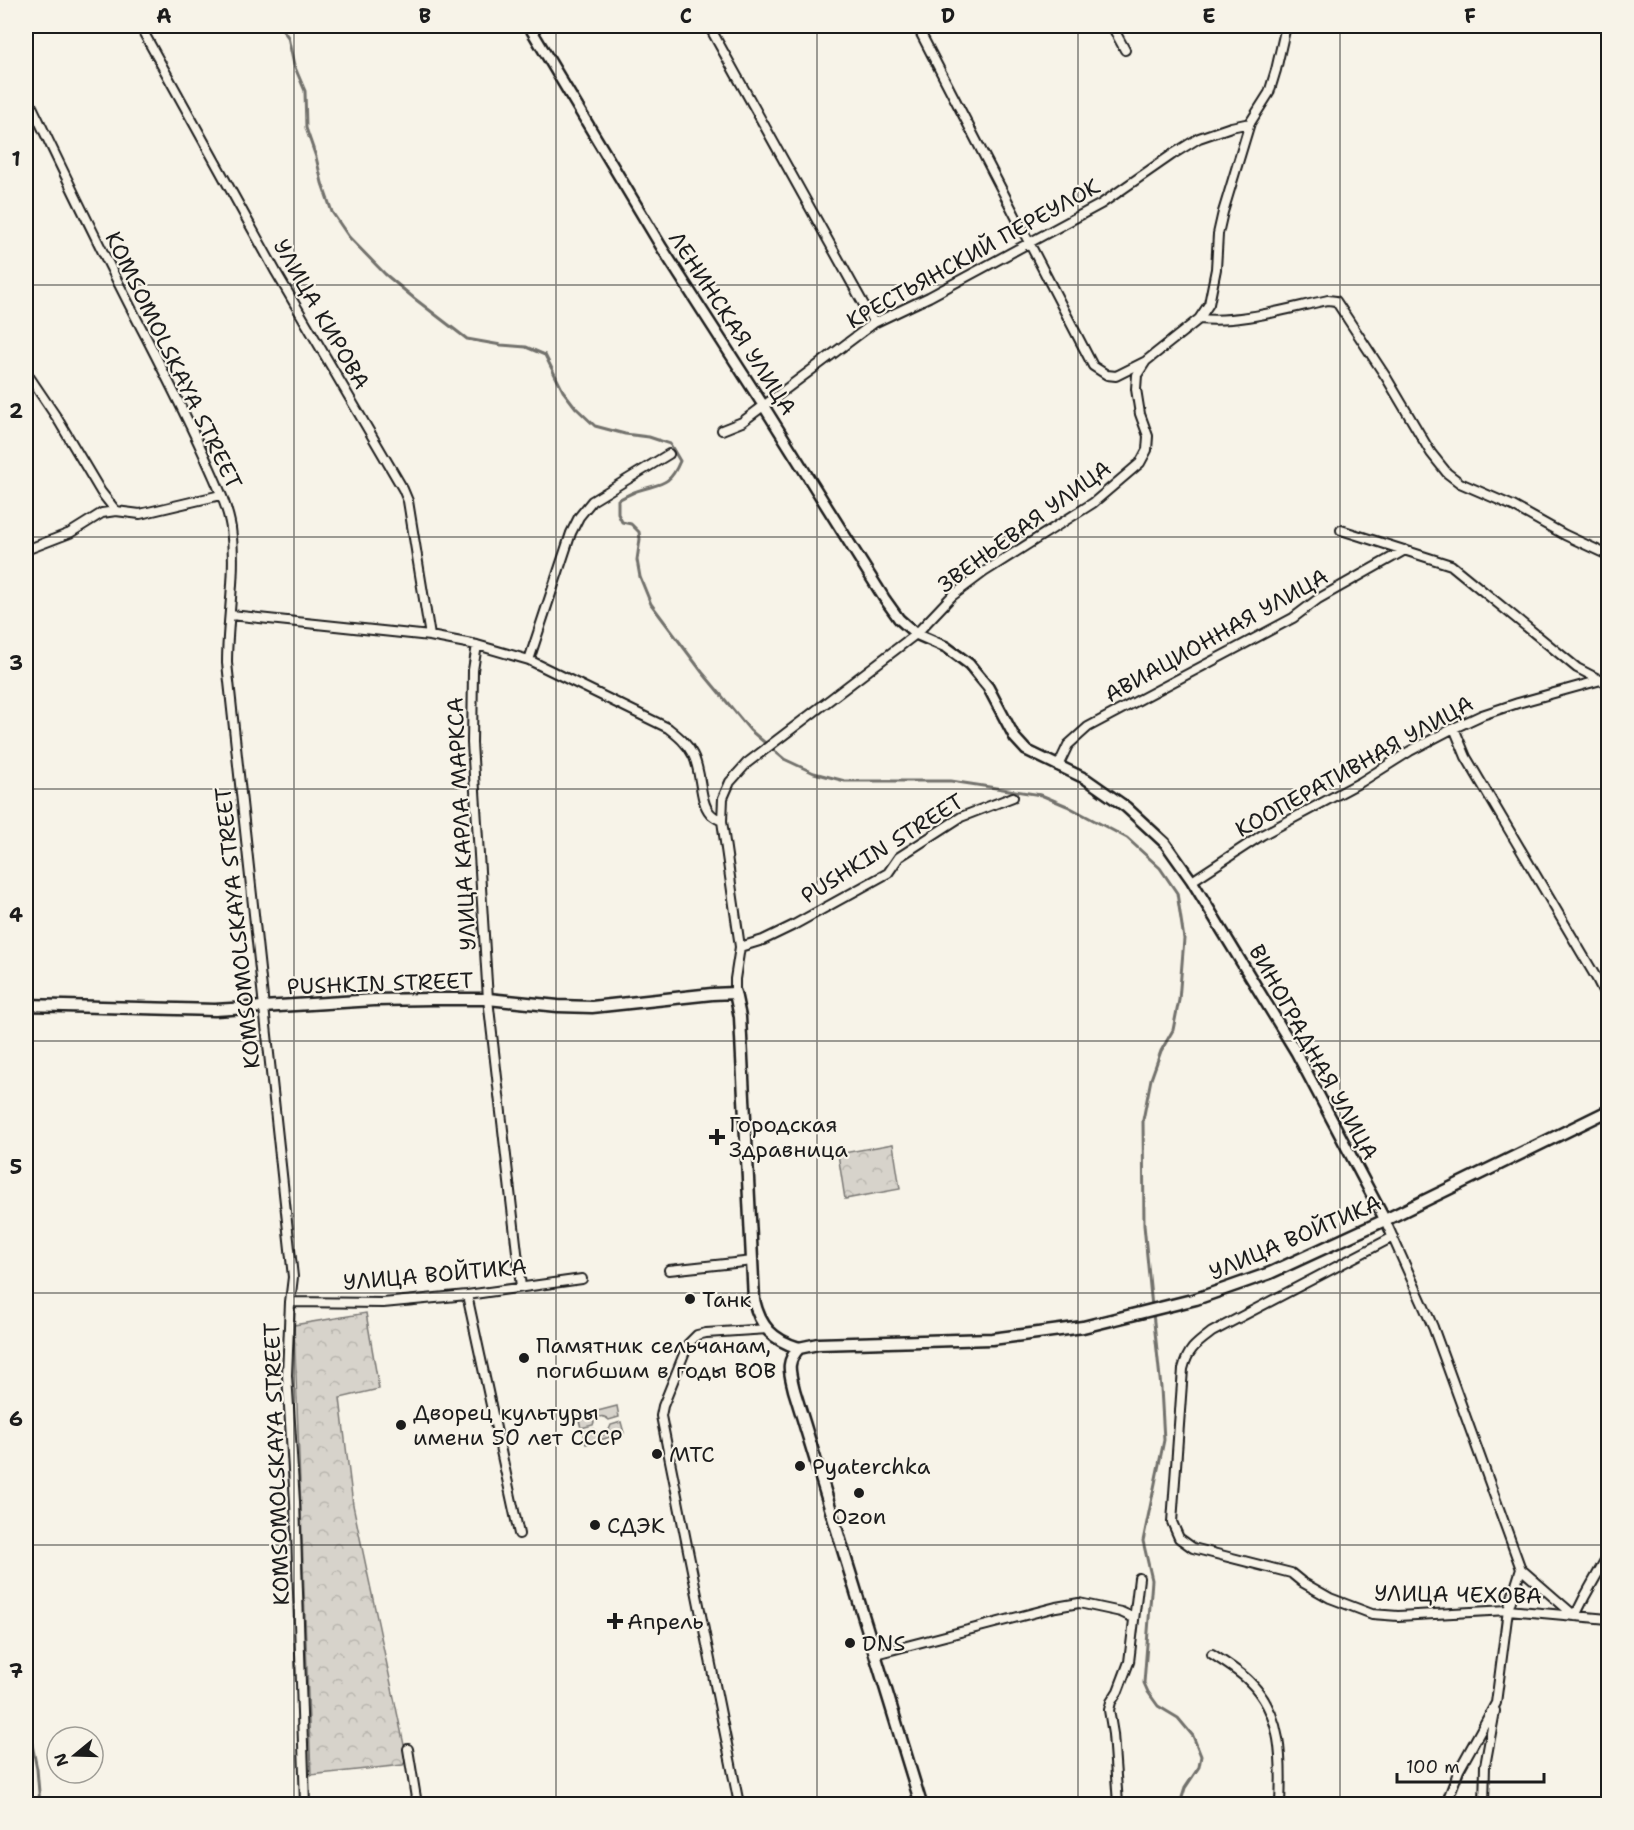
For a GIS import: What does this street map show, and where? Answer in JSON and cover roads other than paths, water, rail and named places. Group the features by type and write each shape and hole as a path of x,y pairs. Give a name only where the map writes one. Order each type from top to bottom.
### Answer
{"main road":[{"name":"PUSHKIN STREET","path":"26,1005 215,1010 374,1000 488,999 592,1007 735,993"},
{"path":"735,993 740,1017 754,1300 758,1317 774,1337 799,1348 791,1356 789,1367 794,1390 921,1804"},
{"name":"УЛИЦА ВОЙТИКА","path":"799,1348 818,1344 992,1339 1083,1327 1196,1299 1270,1273 1385,1220 1608,1111"}],"street":[{"name":"УЛИЦА КИРОВА","path":"140,26 276,272 403,489 408,501 430,636"},
{"name":"ЛЕНИНСКАЯ УЛИЦА","path":"529,26 662,248 884,598 899,619 916,634"},
{"path":"709,26 874,323"},
{"path":"917,26 1093,366 1107,375 1116,376 1146,361 1199,319 1209,304 1216,269 1218,234 1250,123 1269,93 1286,26"},
{"path":"1112,26 1125,50"},
{"name":"KOMSOMOLSKAYA STREET","path":"26,94 95,239 176,396 221,495 231,527 233,576 227,663 293,1277 287,1375 295,1502 305,1804"},
{"name":"КРЕСТЬЯНСКИЙ ПЕРЕУЛОК","path":"722,430 742,422 874,323 929,297 1101,204 1199,138 1250,123"},
{"path":"1199,319 1217,321 1237,319 1328,300 1336,301 1386,377 1431,453 1447,473 1460,483 1513,506 1608,555"},
{"name":"ЗВЕНЬЕВАЯ УЛИЦА","path":"735,993 740,947 722,821 723,798 730,782 745,765 916,634 952,596 984,572 1093,503 1140,463 1147,450 1148,436 1140,414 1136,389 1137,375 1146,361"},
{"path":"26,372 57,418 101,492 116,511"},
{"path":"529,660 579,517 592,501 669,454"},
{"path":"26,550 70,533 102,513 116,511 140,514 221,495"},
{"path":"1341,530 1451,565 1577,668 1605,682"},
{"name":"АВИАЦИОННАЯ УЛИЦА","path":"1058,766 1068,745 1088,727 1293,618 1318,599 1405,550"},
{"path":"231,615 430,636 477,645 529,660 668,728 684,741 698,769 705,806 711,815 722,821"},
{"name":"ВИНОГРАДНАЯ УЛИЦА","path":"916,634 946,647 969,664 988,687 1015,738 1026,750 1086,780 1126,807 1165,843 1192,881 1296,1052 1385,1220 1433,1328 1521,1569"},
{"name":"УЛИЦА КАРЛА МАРКСА","path":"477,645 473,670 472,744 488,999 521,1287"},
{"name":"КООПЕРАТИВНАЯ УЛИЦА","path":"1192,881 1262,835 1454,728 1482,715 1518,703 1605,682"},
{"path":"1454,728 1466,757 1608,1001"},
{"name":"PUSHKIN STREET","path":"740,947 763,940 792,926 888,873 899,857 961,817 1013,797"},
{"name":"УЛИЦА ЧЕХОВА","path":"1393,1237 1212,1332 1196,1344 1187,1355 1183,1369 1172,1522 1179,1538 1192,1548 1291,1573 1330,1598 1372,1614 1398,1616 1508,1610 1608,1619"},
{"path":"669,1269 753,1261"},
{"name":"УЛИЦА ВОЙТИКА","path":"290,1302 383,1303 467,1295 582,1279"},
{"path":"467,1295 519,1534"},
{"path":"739,1804 662,1416 663,1406 688,1344 697,1335 768,1329"},
{"path":"1484,1804 1485,1766 1508,1610 1521,1569 1575,1616 1608,1555"},
{"path":"1118,1804 1109,1710 1129,1662 1139,1578"},
{"path":"876,1654 1079,1603 1121,1612 1134,1618"},
{"path":"1212,1653 1249,1680 1261,1695 1273,1718 1278,1735 1281,1770 1280,1804"},
{"path":"1446,1804 1459,1770 1496,1703"},
{"path":"408,1749 417,1804"}],"waterway":[{"path":"280,26 288,37 294,65 305,91 306,128 322,183 332,212 349,237 385,274 467,339 526,347 545,355 563,391 576,408 595,426 625,434 649,437 670,444 680,461 673,475 665,482 618,500 618,514 622,522 631,524 639,532 637,560 640,577 651,604 702,672 750,730 784,759 814,773 845,781 951,781 1041,795 1127,838 1160,868 1177,893 1184,939 1179,1000 1173,1030 1161,1051 1151,1079 1143,1120 1144,1225 1152,1307"},
{"path":"1153,1313 1164,1440 1143,1541 1152,1580 1144,1683 1158,1706 1178,1718 1193,1736 1201,1756 1199,1767 1185,1788 1180,1804"},
{"path":"26,1715 37,1769 40,1804"}],"place":[{"name":"Городская Здравница","path":"717,1137"},
{"name":"Танк","path":"690,1299"},
{"name":"Памятник сельчанам, погибшим в годы ВОВ","path":"524,1358"},
{"name":"Дворец культуры имени 50 лет СССР","path":"401,1425"},
{"name":"МТС","path":"657,1454"},
{"name":"Pyaterchka","path":"800,1466"},
{"name":"Ozon","path":"859,1493"},
{"name":"СДЭК","path":"595,1525"},
{"name":"Апрель","path":"615,1621"},
{"name":"DNS","path":"850,1643"}]}
